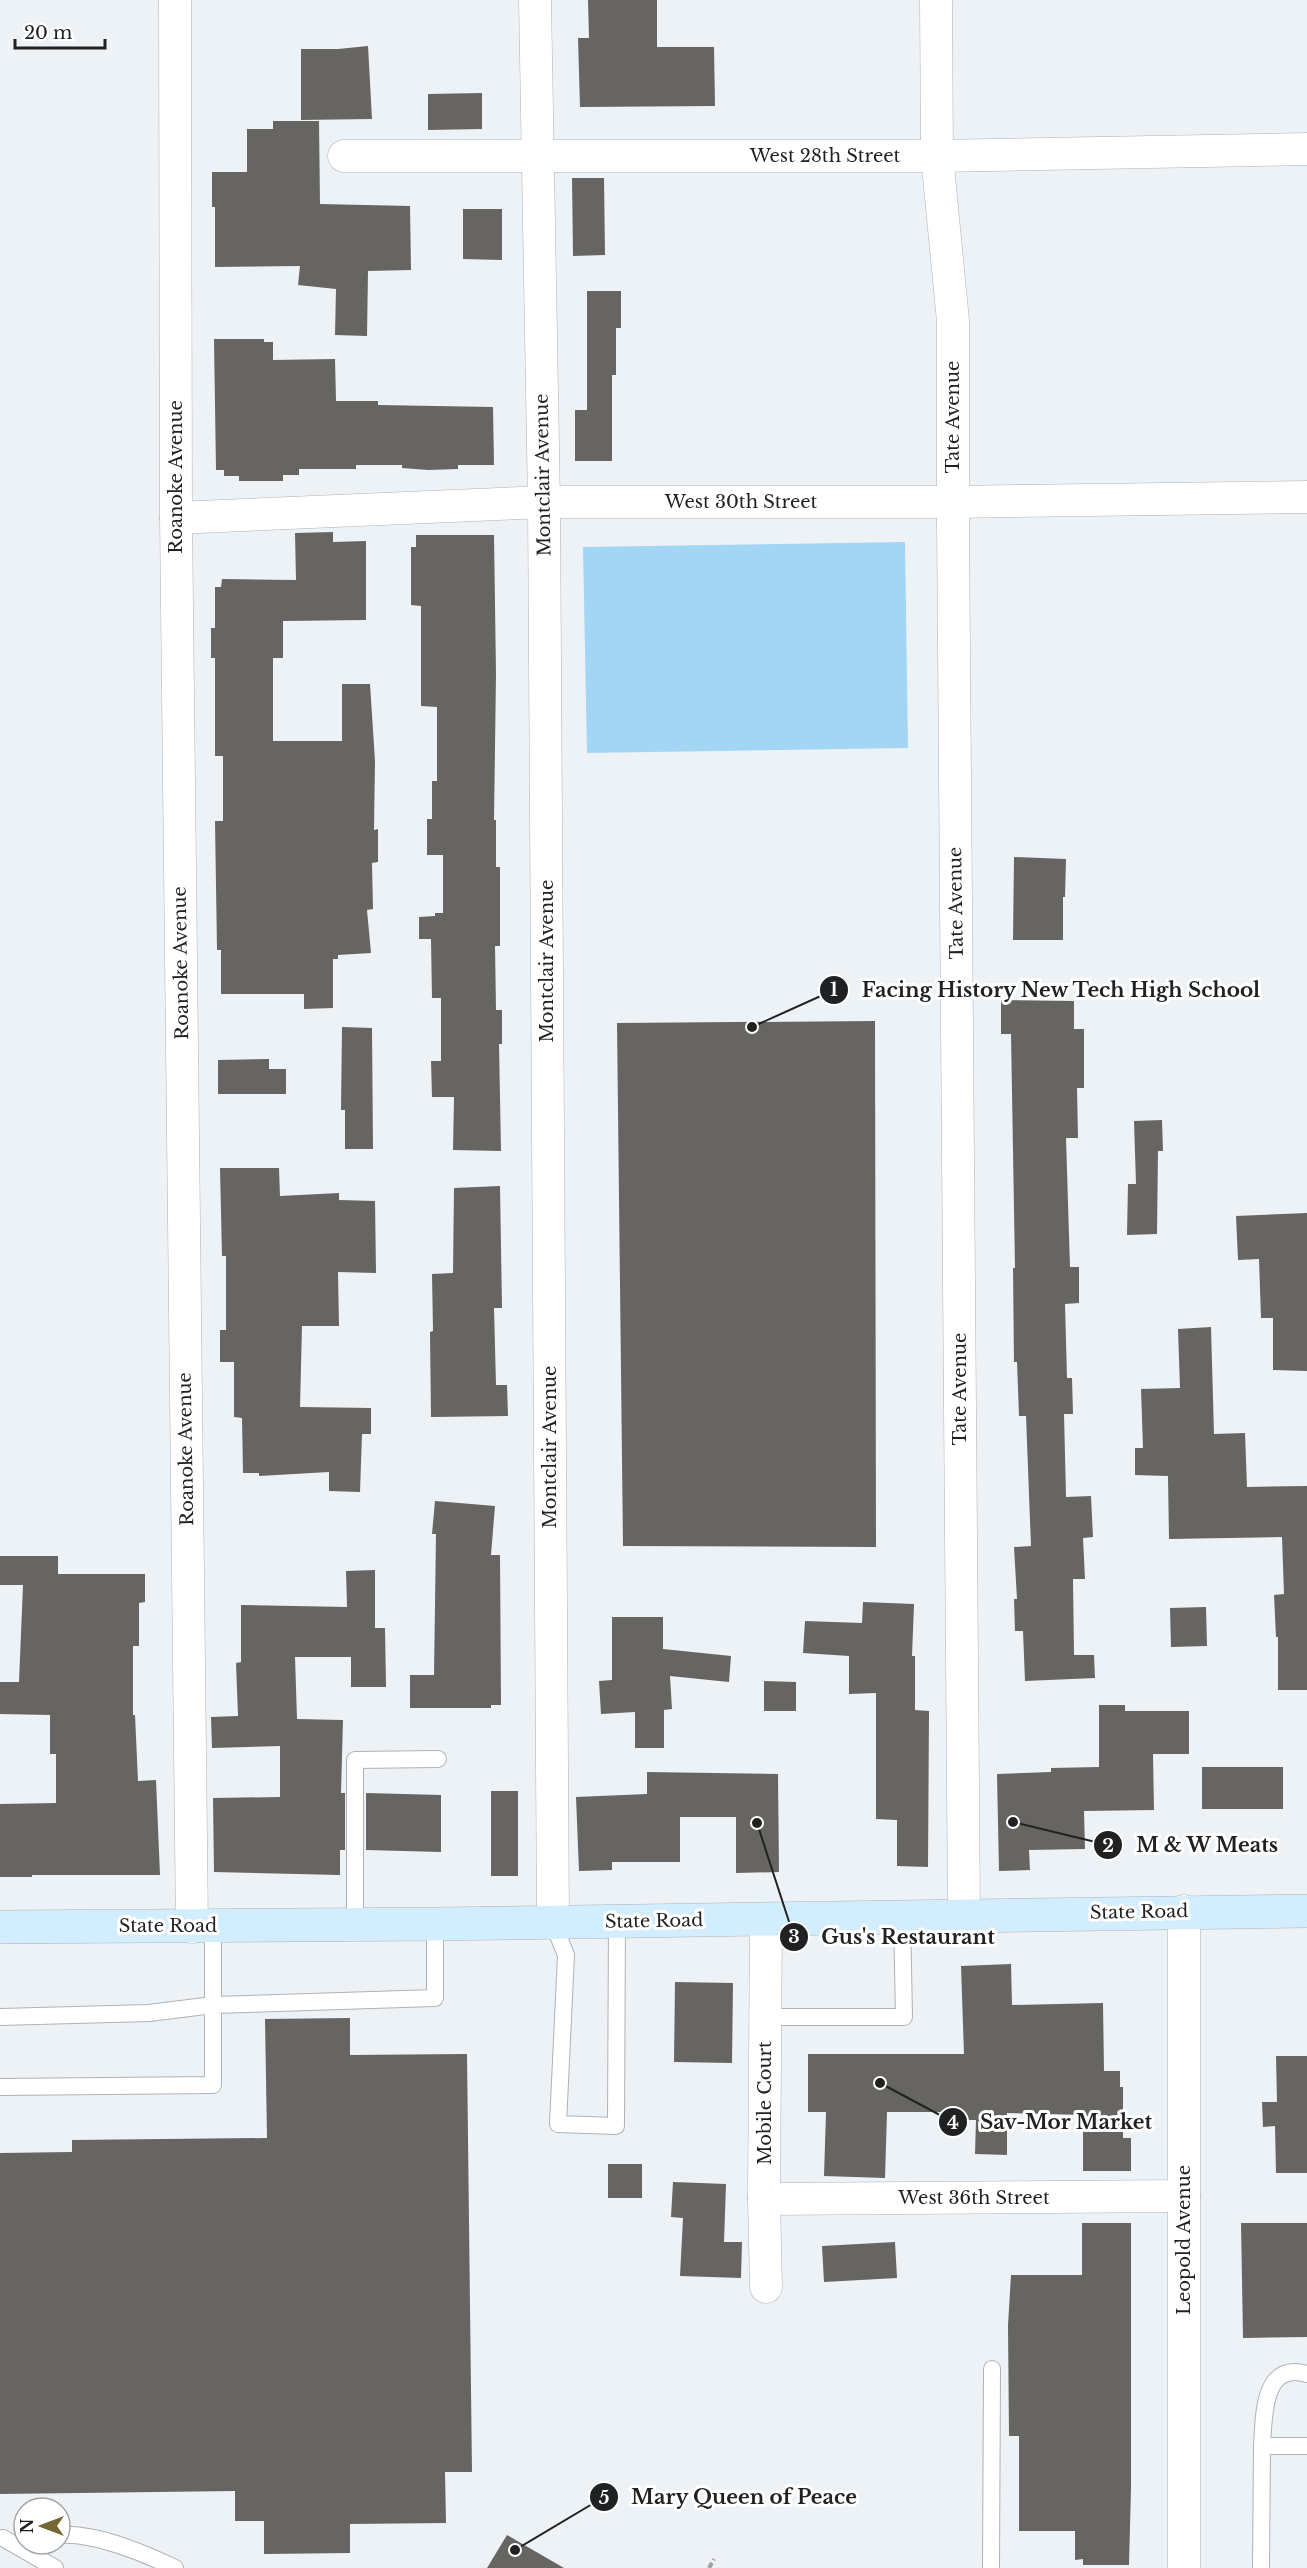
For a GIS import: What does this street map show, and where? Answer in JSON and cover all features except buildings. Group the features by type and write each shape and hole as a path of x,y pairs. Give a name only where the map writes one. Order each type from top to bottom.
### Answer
{"main road":[{"name":"State Road","path":"0,1927 552,1923 1184,1911 1307,1911"}],"street":[{"name":"Roanoke Avenue","path":"175,0 176,518 202,1927"},
{"name":"Montclair Avenue","path":"535,0 544,502 552,1923"},
{"name":"Tate Avenue","path":"936,0 937,156 953,321 964,1915"},
{"name":"West 28th Street","path":"344,156 937,156 1307,148"},
{"name":"West 30th Street","path":"176,518 544,502 953,502 1307,497"},
{"name":"Leopold Avenue","path":"1184,1911 1184,2568"},
{"name":"Mobile Court","path":"766,1919 764,2199 766,2287"},
{"name":"West 36th Street","path":"764,2199 1184,2196"}],"lane":[{"path":"355,1925 355,1760 438,1759"},
{"path":"765,2018 904,2017 902,1916"},
{"path":"552,1923 566,1955 558,2124 616,2126 617,1922"},
{"path":"0,2017 149,2013 213,2006 435,1998 435,1924"},
{"path":"0,2087 213,2085 213,2006 202,1927"},
{"path":"991,2568 992,2369"},
{"path":"1261,2568 1262,2446 1268,2391 1282,2374 1299,2371 1307,2374"},
{"path":"1262,2446 1307,2446"},
{"path":"72,2534 151,2556 175,2568"},
{"path":"1,2539 55,2568"}],"path":[{"path":"709,2568 714,2559"}],"shaded area":[{"path":"905,542 908,748 587,753 583,547"}],"place":[{"name":"Facing History New Tech High School","path":"752,1027"},
{"name":"M & W Meats","path":"1013,1822"},
{"name":"Gus's Restaurant","path":"757,1823"},
{"name":"Sav-Mor Market","path":"880,2083"},
{"name":"Mary Queen of Peace","path":"515,2550"}]}
